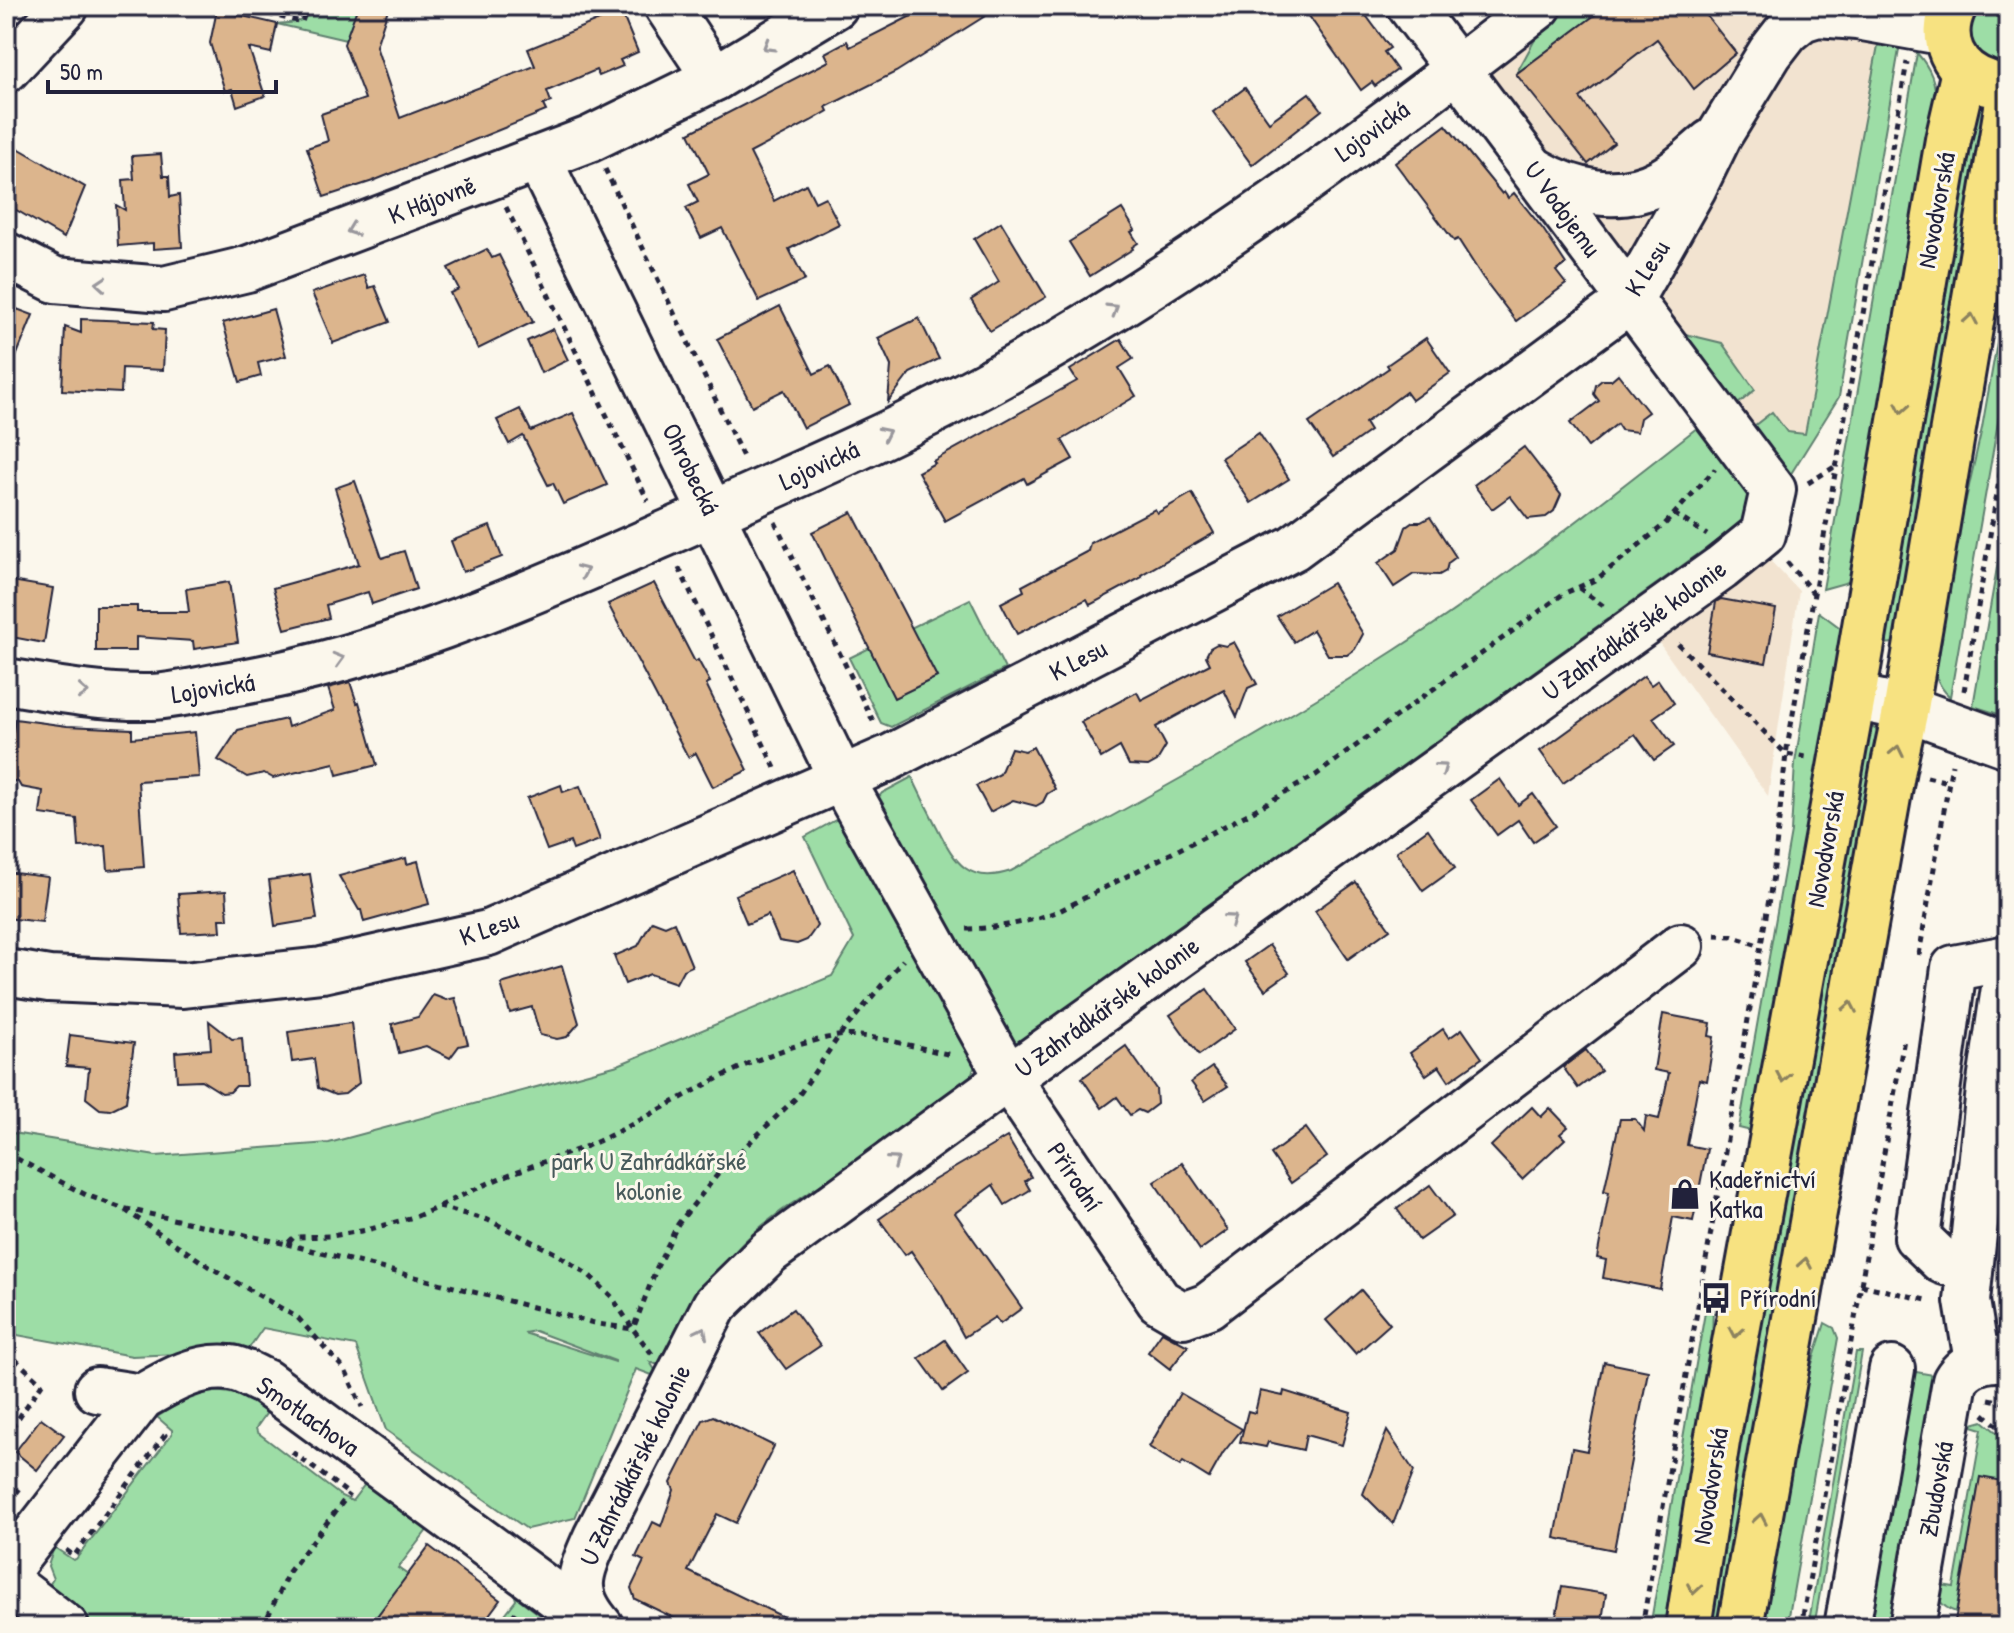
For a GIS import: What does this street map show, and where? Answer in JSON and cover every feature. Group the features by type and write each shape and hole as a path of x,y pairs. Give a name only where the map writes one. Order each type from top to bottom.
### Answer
{"main road":[{"path":"1944,34 1986,82 2008,83"},
{"name":"Novodvorská","path":"1688,1627 1717,1441 1853,697 1948,140 1944,34"},
{"name":"Novodvorská","path":"1740,1627 1906,708 2008,102"}],"street":[{"path":"6,70 66,6"},
{"path":"667,6 715,78"},
{"name":"K Hájovně","path":"6,255 55,280 164,289 247,269 590,139 715,78 835,6"},
{"name":"U Vodojemu","path":"1410,6 1773,490"},
{"name":"Lojovická","path":"6,681 61,690 153,697 275,678 407,640 531,594 713,514 998,377 1118,306 1232,233 1458,69 1539,6"},
{"name":"K Lesu","path":"6,972 49,979 183,985 322,970 488,933 891,757 1293,548 1630,300 1693,189 1719,136 1770,53 1787,31 1802,19 1818,14 1844,16 1944,34"},
{"path":"1536,171 1560,185 1584,191 1624,193 1661,181 1719,136"},
{"name":"Ohrobecká","path":"539,160 841,778"},
{"path":"1991,205 2008,163"},
{"name":"U Zahrádkářské kolonie","path":"600,1627 588,1612 580,1591 581,1571 715,1305 769,1252 1003,1069 1721,568 1763,534 1773,490"},
{"path":"1853,697 1906,708 2008,745"},
{"name":"Přírodní","path":"841,778 947,934 1003,1069 1159,1301 1183,1315 1208,1306 1681,946"},
{"path":"1992,1360 1967,1301 1989,1089 2008,960"},
{"name":"Zbudovská","path":"1912,1627 1955,1381 1961,1372 1992,1360"},
{"name":"Smotlachova","path":"6,1572 149,1412 171,1380 200,1370 232,1368 265,1382 600,1627"},
{"path":"1847,1627 1892,1369"},
{"path":"97,1390 149,1412"},
{"path":"6,1581 66,1627"}],"path":[{"path":"233,6 302,22 307,6"},
{"path":"1642,1627 1773,876 1786,754 1944,34"},
{"path":"590,139 891,757"},
{"path":"492,177 790,800"},
{"path":"1919,955 2008,427"},
{"path":"633,1329 678,1224 722,1169 799,1095 839,1036 902,961 947,934 1029,922 1059,911 1246,815 1316,775 1563,594 1597,579 1665,524 1737,443"},
{"path":"1652,618 1786,754"},
{"path":"1681,946 1705,934 1731,936 1761,946"},
{"path":"1801,1627 1905,1034"},
{"path":"287,1244 294,1237 332,1236 417,1216 522,1169 572,1153 758,1061 839,1036 862,1037 1003,1069"},
{"path":"6,1153 86,1195 122,1208 287,1244 598,1324 633,1329"},
{"path":"439,1207 488,1220 521,1234 590,1276 612,1297 661,1366 677,1381"},
{"path":"122,1208 208,1266 298,1318 345,1370 373,1437 373,1461"},
{"path":"1861,1285 1909,1296"},
{"path":"6,1351 42,1384 6,1436"},
{"path":"62,1547 74,1556 165,1435 149,1412"},
{"path":"1982,1413 2008,1435"},
{"path":"263,1627 288,1573 349,1494 287,1448"}],"shaded area":[{"path":"1573,6 1886,6 1805,434 1746,507 1741,487 1454,89 1538,34"},
{"path":"1763,553 1799,591 1768,796 1657,640"}],"green space":[{"path":"311,6 358,6 346,40 277,24 303,20"},
{"path":"1573,6 1607,6 1516,74 1538,34"},
{"path":"1980,6 2008,6 2008,66 1985,61 1970,46 1968,26"},
{"path":"1879,40 1900,44 1839,397 1787,480 1750,429 1772,412 1787,432 1805,434"},
{"path":"1917,53 1932,76 1936,104 1852,581 1823,589"},
{"path":"1976,101 1989,105 1894,643 1883,644"},
{"path":"2008,280 2008,365 1950,697 1936,676 1932,650 1982,428"},
{"path":"1681,333 1722,343 1755,390 1734,404"},
{"path":"1698,427 1752,500 1746,520 1155,943 1159,953 1038,1044 1011,1043 878,798 882,793 912,777 957,861 974,873 984,875 1011,871 1253,737 1395,650 1511,570"},
{"path":"2008,504 2008,717 1973,706"},
{"path":"970,599 1005,669 891,727 881,723 849,658","holes":["918,640 937,677 894,698 876,661"]},
{"path":"1819,612 1843,630 1751,1131 1739,1128 1791,832 1795,763"},
{"path":"1868,725 1879,731 1724,1627 1706,1627"},
{"name":"park U Zahrádkářské kolonie","path":"841,817 975,1066 965,1090 844,1183 838,1173 765,1223 743,1243 719,1271 661,1366 650,1362 660,1378 636,1369 575,1518 527,1529 386,1430 356,1346 263,1328 247,1351 132,1356 6,1333 6,1159 13,1162 6,1157 6,1132 156,1156 329,1143 618,1065 832,976 854,939 805,837","holes":["535,1331 615,1362 524,1333"]},
{"path":"1707,1301 1713,1302 1711,1390 1669,1627 1650,1627"},
{"path":"1825,1323 1834,1328 1838,1338 1787,1627 1759,1627 1798,1408"},
{"path":"1856,1352 1862,1352 1814,1627 1808,1627"},
{"path":"1905,1370 1939,1376 1895,1627 1860,1627"},
{"path":"210,1391 240,1395 267,1408 256,1428 257,1432 341,1496 352,1501 365,1484 369,1484 428,1529 398,1568 408,1575 369,1627 95,1627 46,1590 53,1579 48,1566 54,1547 76,1559 172,1434 172,1430 157,1417 191,1396"},
{"path":"1983,1421 2008,1442 2008,1482 1980,1478 1956,1612 1941,1602 1935,1584 1954,1587 1982,1429 1969,1425"},
{"path":"515,1596 556,1627 495,1627 516,1600"}],"building":[{"path":"358,6 389,6 376,46 400,118 535,66 528,49 621,11 638,52 620,60 623,66 599,76 596,70 547,91 551,102 543,105 546,111 373,181 324,197 307,148 328,141 321,114 365,99 344,44"},
{"path":"907,6 1001,6 896,72 826,107 828,111 750,153 774,201 806,184 815,202 825,197 839,224 789,249 805,280 759,301 722,228 701,238 686,208 698,202 689,184 709,174 689,133 829,61 825,53 847,41 850,47 913,15"},
{"path":"1302,6 1359,6 1390,48 1384,52 1397,70 1375,86 1372,82 1361,90"},
{"path":"1607,6 1699,6 1736,53 1694,89 1657,39 1580,98 1614,143 1588,164 1516,74"},
{"path":"217,10 277,24 271,53 249,48 265,96 237,106 232,89 225,91 210,43"},
{"path":"1245,88 1269,122 1309,93 1322,110 1252,165 1213,112"},
{"path":"1446,125 1502,194 1504,192 1508,198 1514,193 1566,264 1556,271 1566,284 1516,321 1458,239 1454,241 1395,163"},
{"path":"6,141 85,187 64,238 6,204"},
{"path":"161,154 163,176 169,176 170,197 179,195 182,247 153,249 153,243 118,246 116,205 125,210 123,180 134,179 132,156"},
{"path":"1122,209 1135,230 1131,232 1138,243 1090,276 1069,242"},
{"path":"1001,222 1046,297 990,331 971,300 999,282 974,239"},
{"path":"487,249 492,258 499,255 533,322 478,349 450,293 459,289 448,268"},
{"path":"364,275 369,288 375,286 390,322 333,343 312,293"},
{"path":"6,305 33,315 7,379 6,379"},
{"path":"780,306 814,374 830,366 849,405 803,428 784,390 752,406 717,339"},
{"path":"273,309 286,356 258,363 261,376 240,382 223,323"},
{"path":"919,318 939,359 910,373 888,402 891,366 878,338"},
{"path":"81,319 154,322 153,329 165,330 163,370 122,368 121,393 62,390 65,327 81,333"},
{"path":"553,329 568,360 541,373 527,341"},
{"path":"1426,338 1450,373 1412,400 1406,392 1365,423 1370,431 1333,457 1309,423 1389,368 1387,365"},
{"path":"1121,339 1133,359 1119,368 1136,396 1062,440 1073,459 1027,484 1024,478 945,521 918,472 1077,381 1070,370"},
{"path":"1618,374 1648,412 1640,418 1637,432 1621,430 1617,424 1588,447 1570,423 1599,401 1594,394 1596,385"},
{"path":"520,409 531,431 573,413 607,485 563,504 553,483 548,485 523,436 509,444 497,420"},
{"path":"1259,433 1289,479 1251,503 1221,458"},
{"path":"1524,447 1561,495 1554,511 1546,517 1528,519 1510,496 1492,509 1474,485"},
{"path":"355,481 382,558 404,551 416,589 372,604 368,592 326,605 329,618 285,629 273,588 359,564 335,488"},
{"path":"1192,493 1214,533 1090,605 1087,599 1017,634 1001,603 1024,591 1022,586 1088,551 1090,543 1155,509 1157,513"},
{"path":"852,512 937,677 894,698 812,532"},
{"path":"1430,517 1456,557 1439,575 1414,574 1394,587 1378,563 1398,549 1406,527"},
{"path":"490,526 502,557 463,572 451,541"},
{"path":"6,580 53,588 44,643 6,636"},
{"path":"229,582 238,642 194,649 193,641 136,637 136,651 96,651 96,606 137,606 137,612 189,612 186,589"},
{"path":"654,583 695,662 698,660 710,682 706,684 748,770 713,787 696,753 688,757 608,604"},
{"path":"1332,583 1363,634 1355,649 1347,655 1328,655 1313,630 1294,642 1277,616"},
{"path":"1721,599 1776,609 1766,663 1707,652 1716,602"},
{"path":"1234,642 1257,684 1248,688 1237,717 1224,690 1156,727 1166,746 1157,761 1148,766 1129,765 1120,747 1101,758 1081,722 1137,692 1141,700 1210,664 1206,656 1210,648"},
{"path":"1644,676 1651,685 1658,680 1674,703 1653,718 1674,746 1654,760 1635,734 1563,783 1540,751"},
{"path":"350,682 377,765 337,775 334,763 273,778 264,773 247,777 218,760 238,730 286,719 288,727 335,710 328,688"},
{"path":"15,719 67,726 132,729 132,738 195,732 199,777 138,781 144,867 108,870 106,846 79,847 77,819 40,814 43,791 21,787 18,782 6,780"},
{"path":"1033,747 1055,789 1036,806 1013,800 990,812 976,786 1000,774 1011,748 1025,751"},
{"path":"1500,779 1518,805 1533,794 1556,826 1533,842 1518,820 1497,835 1471,800"},
{"path":"561,785 563,792 580,786 600,840 573,850 570,842 547,850 527,798"},
{"path":"1428,829 1455,868 1423,891 1396,852"},
{"path":"406,858 407,864 418,861 429,904 364,922 361,910 339,876"},
{"path":"793,870 817,926 807,940 797,944 779,941 768,915 747,924 735,895"},
{"path":"6,872 48,877 42,922 6,918"},
{"path":"310,874 317,919 275,926 269,880"},
{"path":"1356,882 1390,929 1348,959 1315,911"},
{"path":"226,891 228,919 220,919 221,931 181,933 178,894"},
{"path":"652,921 665,926 674,922 692,966 683,970 676,983 650,974 625,984 614,956 638,946"},
{"path":"1269,945 1289,973 1265,990 1245,962"},
{"path":"562,966 579,1023 567,1037 557,1039 540,1035 532,1007 510,1013 501,984"},
{"path":"1207,989 1235,1029 1199,1055 1170,1015"},
{"path":"433,995 446,1000 455,998 468,1044 459,1046 450,1058 426,1046 399,1053 392,1024 418,1017"},
{"path":"1663,1014 1711,1023 1709,1036 1714,1037 1707,1081 1699,1079 1687,1145 1707,1149 1693,1221 1673,1217 1660,1289 1603,1278 1606,1260 1597,1258 1609,1192 1604,1191 1620,1119 1635,1119 1644,1131 1646,1116 1659,1119 1669,1073 1654,1070"},
{"path":"209,1021 232,1039 242,1038 246,1086 236,1086 230,1092 222,1093 201,1080 177,1081 175,1052 211,1049"},
{"path":"351,1023 359,1083 345,1094 335,1095 318,1088 314,1059 292,1062 288,1032"},
{"path":"1443,1029 1449,1038 1462,1029 1482,1058 1449,1081 1439,1066 1426,1075 1410,1053"},
{"path":"70,1035 134,1043 126,1102 110,1110 100,1109 86,1098 89,1068 66,1066"},
{"path":"1126,1046 1156,1089 1157,1104 1145,1113 1138,1110 1130,1115 1117,1097 1102,1108 1082,1078"},
{"path":"1586,1050 1601,1071 1578,1088 1563,1067"},
{"path":"1212,1067 1228,1086 1205,1101 1191,1082"},
{"path":"1532,1107 1541,1117 1550,1108 1568,1127 1560,1134 1565,1139 1522,1179 1491,1146"},
{"path":"1306,1128 1327,1157 1291,1183 1271,1154"},
{"path":"1007,1137 1031,1177 1025,1181 1030,1190 1005,1205 993,1185 955,1213 1022,1308 1000,1324 995,1317 964,1337 942,1296 911,1251 905,1255 879,1219 934,1180"},
{"path":"1182,1163 1228,1230 1200,1250 1154,1182"},
{"path":"1430,1185 1453,1216 1419,1240 1397,1209"},
{"path":"1361,1290 1390,1324 1356,1354 1326,1320"},
{"path":"793,1309 820,1346 786,1369 759,1333"},
{"path":"1162,1332 1188,1346 1170,1369 1148,1352"},
{"path":"945,1340 968,1373 943,1391 919,1358"},
{"path":"1604,1362 1648,1371 1614,1550 1555,1538 1572,1448 1587,1451"},
{"path":"1260,1391 1283,1396 1284,1391 1351,1412 1342,1445 1306,1435 1303,1450 1268,1442 1266,1447 1240,1442 1248,1411 1255,1413"},
{"path":"1180,1393 1242,1429 1209,1478 1183,1462 1180,1466 1149,1447"},
{"path":"713,1416 774,1446 736,1523 717,1514 688,1571 804,1627 692,1627 635,1599 631,1588 644,1561 636,1557 653,1522 661,1526 674,1490 671,1483 703,1420"},
{"path":"41,1418 64,1435 37,1470 15,1452"},
{"path":"1387,1431 1414,1471 1393,1524 1363,1494"},
{"path":"1980,1477 2008,1482 2008,1627 1954,1627"},
{"path":"429,1546 500,1600 480,1627 369,1627"},
{"path":"1562,1587 1606,1594 1601,1627 1554,1627"}],"place":[{"name":"Kadeřnictví Katka","path":"1685,1194"},
{"name":"Přírodní","path":"1716,1298"}]}
